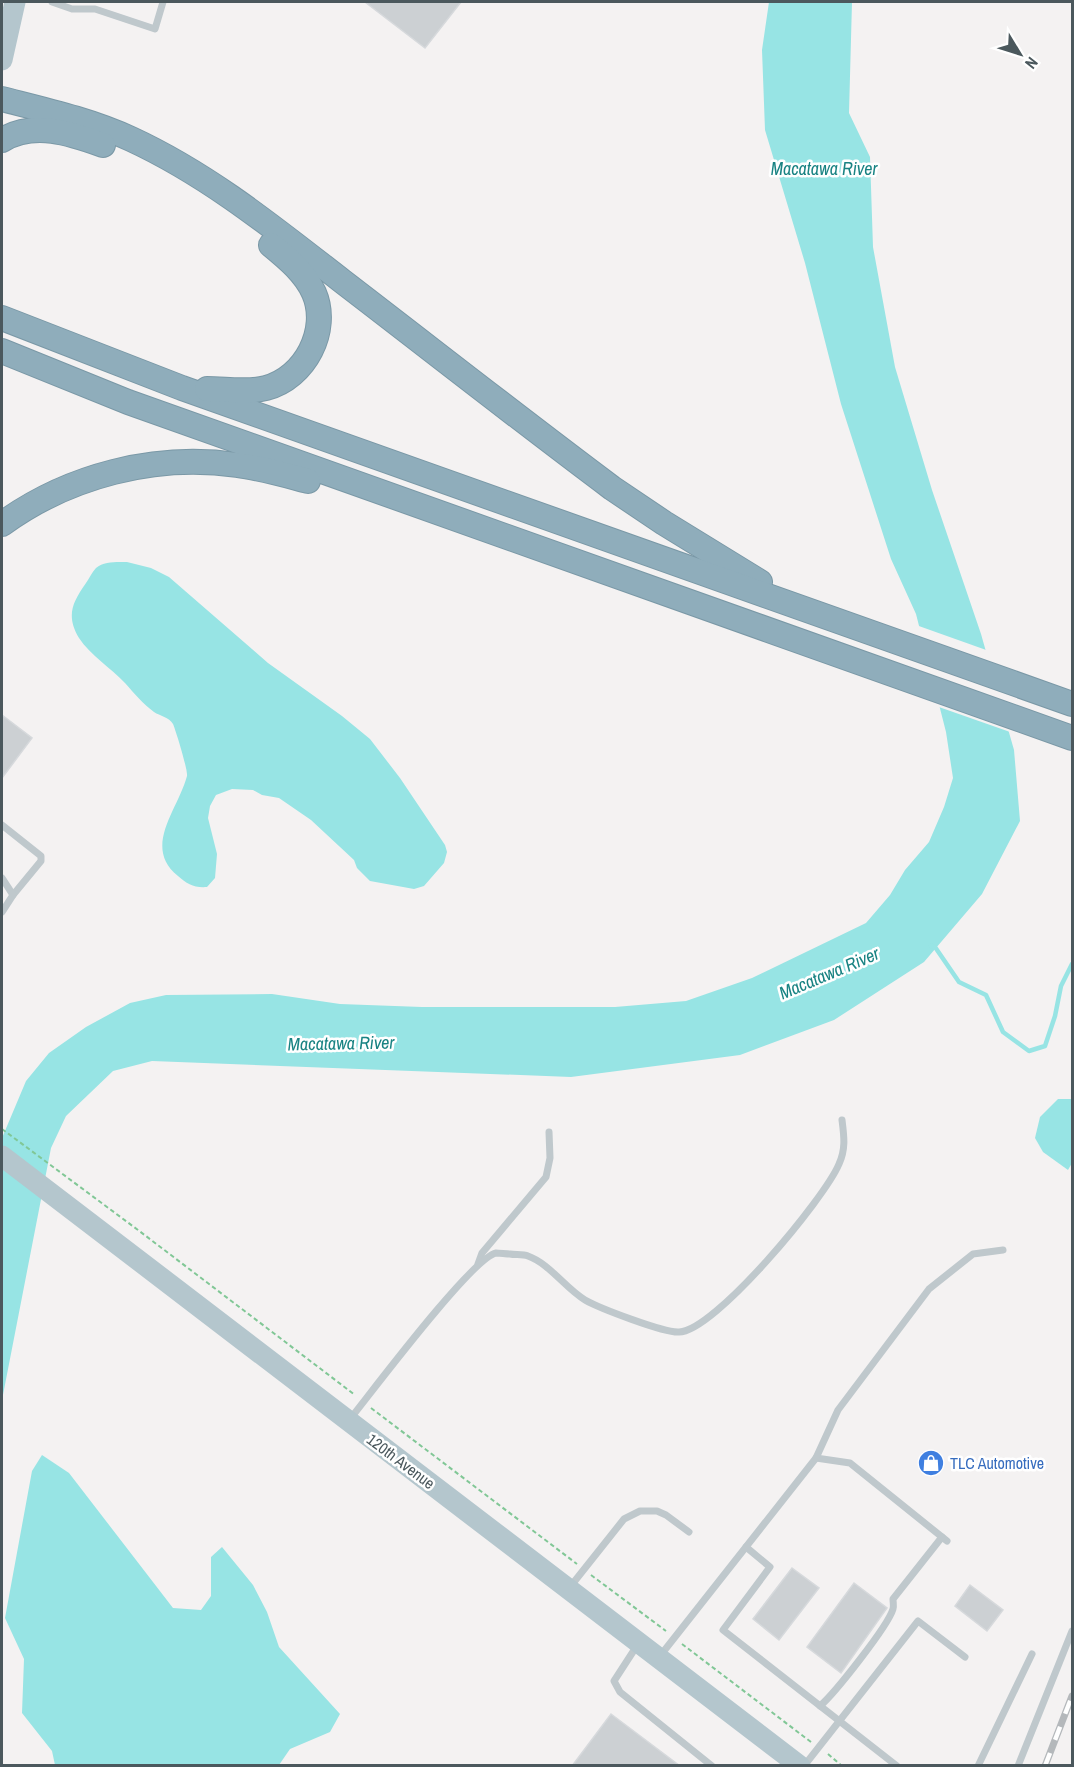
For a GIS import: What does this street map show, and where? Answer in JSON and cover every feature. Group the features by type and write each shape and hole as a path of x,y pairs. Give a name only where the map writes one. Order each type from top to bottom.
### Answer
{"highway":[{"path":"2,99 62,114 130,139 165,156 203,179 250,211 612,488 664,523 801,607"},
{"path":"2,140 21,130 49,130 100,144 149,165 199,193 246,224 287,258 308,282 315,295 319,326 309,354 289,377 278,384 252,390 182,388"},
{"path":"2,318 182,388 1072,704"},
{"path":"2,351 128,402 1072,738"},
{"path":"2,524 30,506 77,484 125,469 172,462 216,463 257,469 429,509"}],"main road":[{"path":"2,60 15,2"},
{"name":"120th Avenue","path":"2,1156 802,1766"}],"lane":[{"path":"56,2 72,9 96,5 155,29 163,2"},
{"path":"2,825 41,856 41,861 2,912"},
{"path":"2,878 10,887 13,895"},
{"path":"349,1421 424,1326 475,1269 495,1253 527,1256 586,1300 638,1322 680,1332 700,1324 743,1284 798,1226 838,1167 845,1148 842,1120"},
{"path":"475,1269 482,1253 546,1177 550,1158 549,1132"},
{"path":"658,1658 816,1458 838,1410 929,1289 973,1254 1003,1250"},
{"path":"816,1458 850,1463 944,1539 905,1582 893,1599 893,1609 881,1629 833,1695 820,1706"},
{"path":"568,1588 624,1519 640,1511 657,1511 689,1532"},
{"path":"746,1547 770,1567 723,1630 897,1766"},
{"path":"802,1766 918,1621 965,1658"},
{"path":"1018,1766 1072,1631"},
{"path":"639,1643 620,1668 614,1681 620,1692 712,1766"},
{"path":"978,1766 1032,1654"}],"path":[{"path":"2,1129 842,1766"}],"water":[{"name":"Macatawa River","path":"769,2 852,2 849,113 870,157 873,247 895,367 932,490 981,634 1014,750 1020,821 982,894 924,962 834,1020 740,1055 571,1077 152,1061 113,1071 66,1116 51,1148 2,1400 2,1138 26,1081 49,1053 86,1027 130,1003 166,995 272,994 340,1004 422,1007 615,1007 686,1001 752,978 866,923 929,842 953,778 946,732 916,614 891,559 841,404 805,263 765,130 762,50"},
{"path":"127,562 151,568 169,577 268,663 370,739 400,778 445,845 447,852 444,863 424,886 414,889 370,881 357,868 354,860 311,820 279,798 262,795 253,790 232,789 216,795 210,806 208,818 217,854 215,878 207,887 198,887 178,876 168,865 163,853 166,828 187,776 173,724 146,706 89,650 79,638 73,623 74,603 95,570 107,563"},
{"path":"1058,1099 1072,1099 1072,1163 1068,1170 1043,1152 1035,1138 1040,1117"},
{"path":"42,1455 69,1473 173,1608 201,1610 211,1596 211,1557 222,1547 253,1585 267,1612 279,1647 340,1714 330,1732 290,1749 279,1765 55,1765 52,1751 22,1713 24,1659 5,1618 32,1471"}],"pier":[{"path":"916,625 989,651 1013,733 936,706"}],"building":[{"path":"365,2 461,2 425,48"},
{"path":"2,715 32,738 2,778"},
{"path":"792,1568 819,1588 779,1640 753,1619"},
{"path":"854,1583 887,1608 841,1673 807,1647"},
{"path":"970,1585 1003,1610 987,1631 955,1606"},
{"path":"611,1714 680,1766 572,1766"}],"waterway":[{"path":"931,946 935,947 959,982 986,995 1003,1032 1029,1051 1045,1046 1055,1016 1061,986 1072,964"}],"railway":[{"path":"1045,1766 1072,1696"}],"place":[{"name":"TLC Automotive","path":"931,1463"}]}
